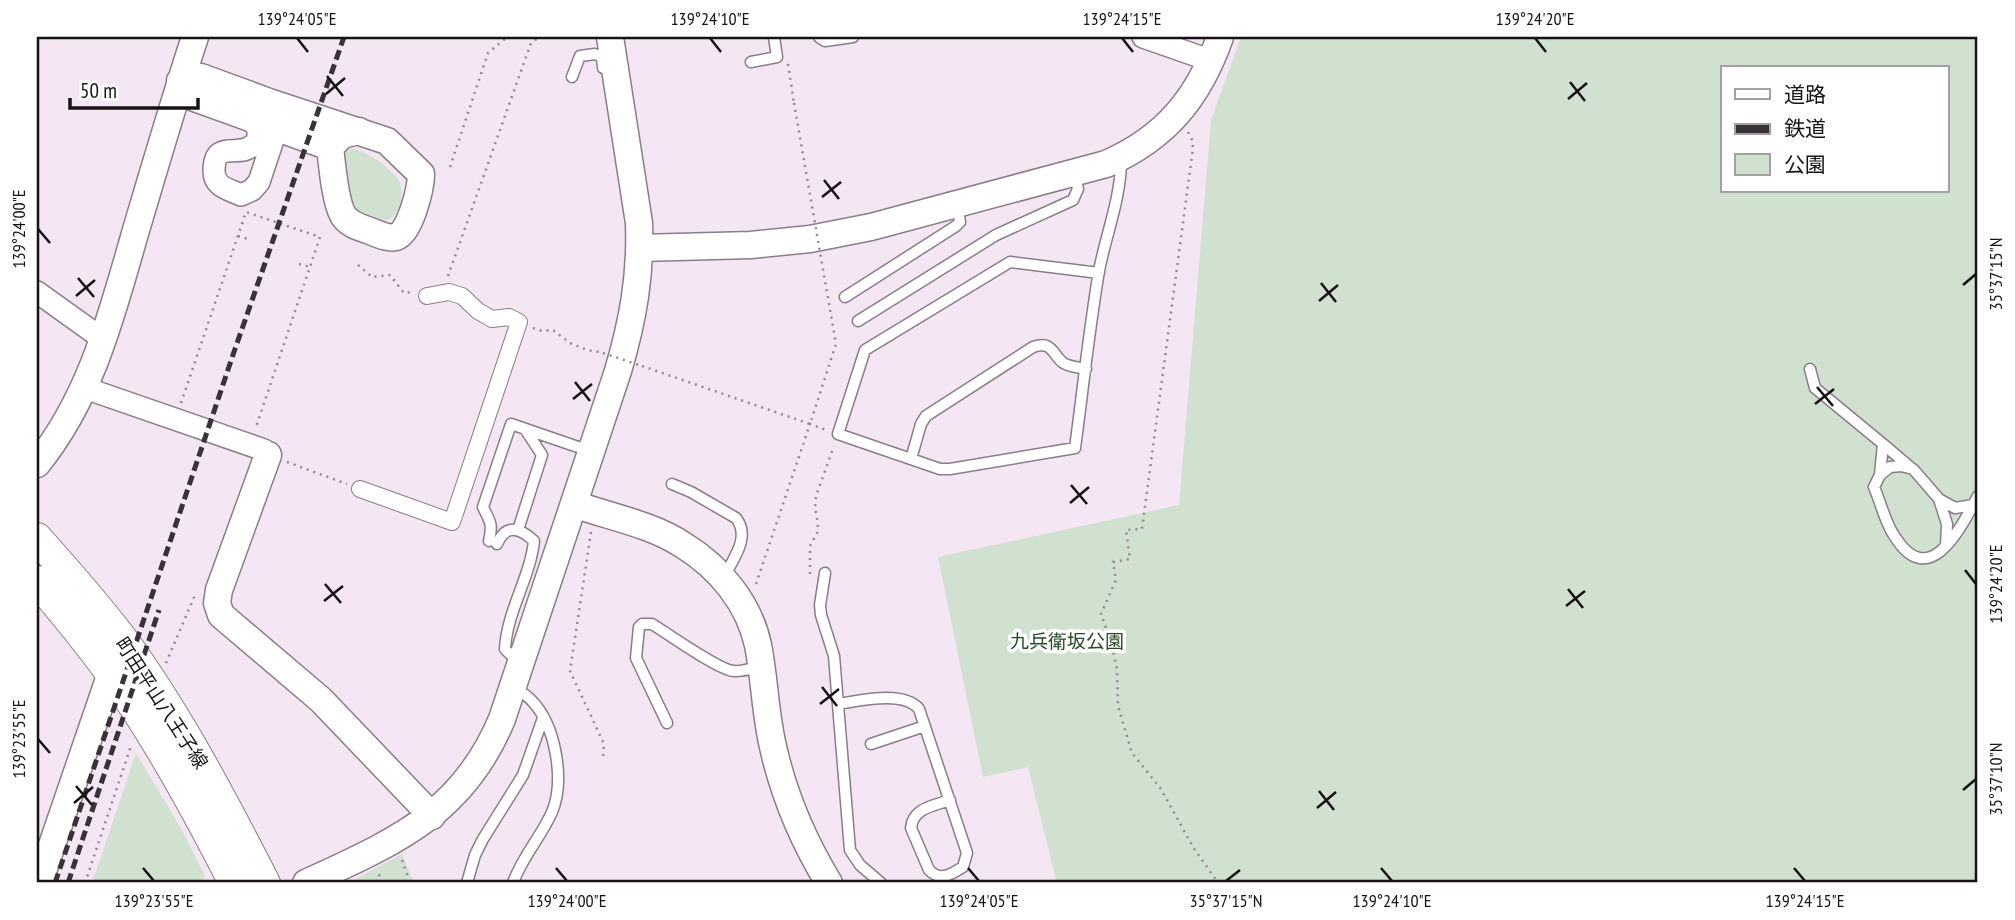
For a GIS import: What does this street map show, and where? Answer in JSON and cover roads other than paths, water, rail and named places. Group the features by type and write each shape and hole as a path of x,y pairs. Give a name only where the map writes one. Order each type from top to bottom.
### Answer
{"main road":[{"name":"町田平山八王子線","path":"37,538 112,626 171,710 210,777 265,883"},
{"name":"町田平山八王子線","path":"37,581 133,704 183,786 234,883"}],"street":[{"path":"37,464 85,388 104,340 195,37"},
{"path":"306,883 381,847 432,816 455,794 480,761 496,733 592,450 631,327 635,305 640,248 639,223 612,100 610,37"},
{"path":"640,248 751,245 872,227 1074,173 1121,157 1151,138 1175,117 1200,85 1216,49 1143,37"},
{"path":"180,81 201,77 259,110 276,128 330,147"},
{"path":"259,110 359,131 387,141 421,174 421,184 406,230 399,237 390,238 349,223 342,213 332,171 330,147 342,135 359,131"},
{"path":"259,110 258,138 254,146 225,151 218,154 214,160 214,178 218,185 241,195 252,190 259,182 276,128"},
{"path":"37,292 104,340"},
{"path":"360,489 452,522 519,322 509,317 492,319 478,311 462,296 449,292 434,294"},
{"path":"85,388 264,450 268,455 219,590 217,603 221,615 321,699 432,816"},
{"path":"574,504 664,534 699,556 735,593 758,644 779,772 800,830 829,883"},
{"path":"39,883 111,673"}],"lane":[{"path":"751,62 778,57 774,37"},
{"path":"819,37 825,41 853,37"},
{"path":"572,77 580,56 595,54 602,57 612,100"},
{"path":"246,149 259,182"},
{"path":"1099,273 1010,262 865,350 838,435 940,469 1075,448 1099,273 1121,179 1121,157"},
{"path":"858,321 996,235 1073,200 1077,188 1074,173"},
{"path":"845,297 956,226 960,222 957,205"},
{"path":"911,459 926,416 1033,347 1048,346 1054,349 1061,361 1086,369"},
{"path":"1810,369 1815,388 1913,469 1939,499 1955,508 1976,500"},
{"path":"513,883 523,858 555,802 557,750 543,718 516,675 505,649 506,630 533,555 534,541 524,532 510,530 493,542 491,520 483,507 511,424 592,450"},
{"path":"517,530 542,455 526,429"},
{"path":"1883,443 1880,475 1874,487 1894,537 1919,559 1933,558 1946,547 1961,528 1976,500"},
{"path":"1880,475 1891,467 1913,469"},
{"path":"672,484 710,502 742,527 743,538 723,579"},
{"path":"1939,499 1947,524 1946,547"},
{"path":"825,573 821,615 834,656 850,850 860,865 881,883"},
{"path":"667,723 636,658 639,627 642,624 652,624 716,665 729,670 761,666"},
{"path":"838,704 880,698 907,700 919,709 950,800 967,853 964,867 940,877 929,870 911,828 911,822 918,811 950,800"},
{"path":"467,883 483,839 523,775 543,718"},
{"path":"871,744 925,726"}],"railway":[{"path":"55,883 235,349 344,37"},
{"path":"68,883 159,610"}],"park label":[{"name":"九兵衛坂公園","path":"1067,641"}]}
